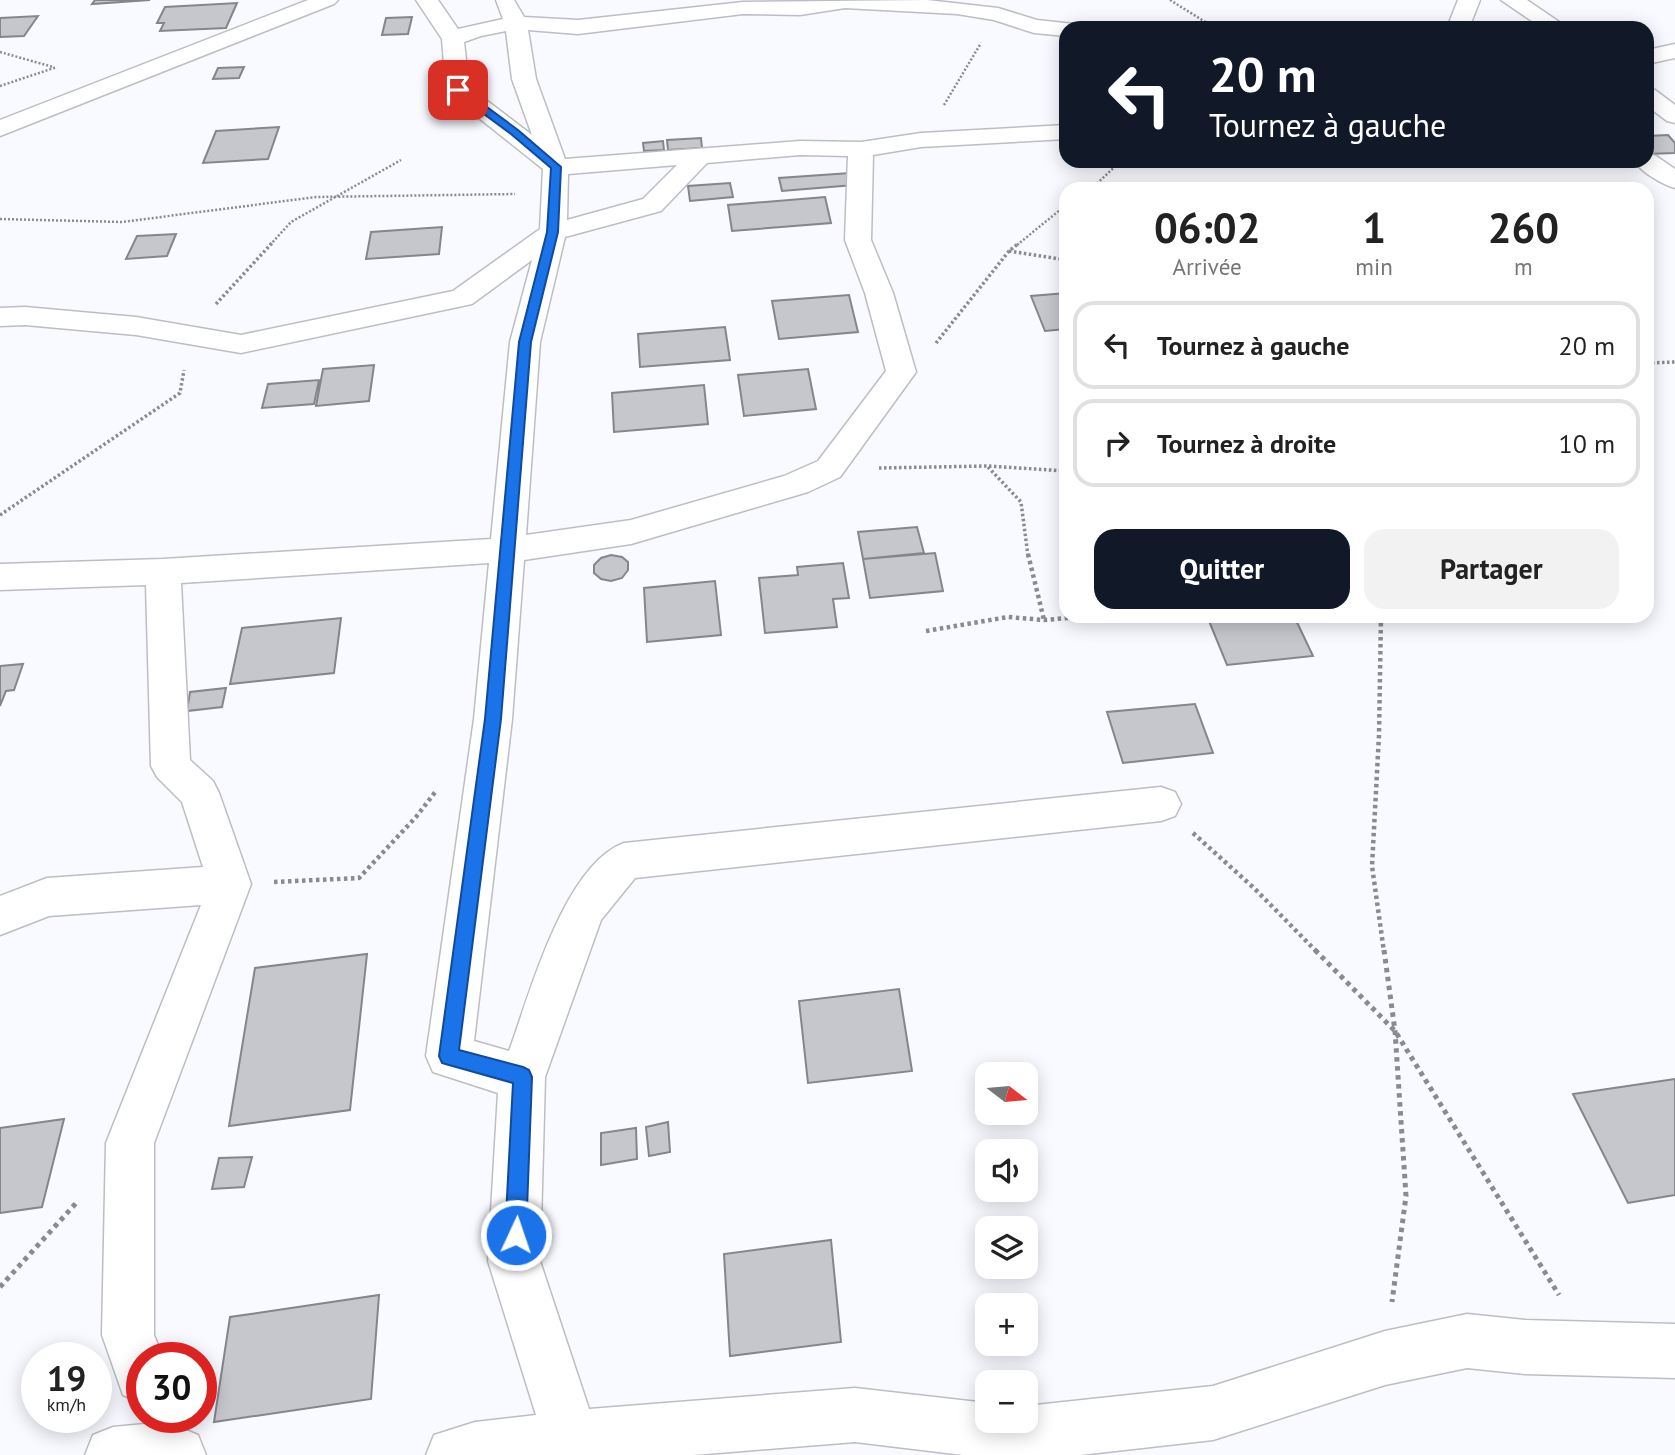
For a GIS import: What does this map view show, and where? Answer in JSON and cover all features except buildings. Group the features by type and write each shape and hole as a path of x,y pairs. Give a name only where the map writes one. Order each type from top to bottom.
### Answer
{"street":[{"path":"0,129 327,0"},
{"path":"427,0 453,39 458,90 514,132 555,182"},
{"path":"504,0 516,23 524,79 555,182 553,232 525,342 493,719 449,1056 523,1077"},
{"path":"1461,21 1469,0"},
{"path":"1512,0 1546,21"},
{"path":"453,39 475,30 516,23 578,27 743,8 800,9 845,2 998,13 1034,26 1059,28"},
{"path":"1654,56 1675,51"},
{"path":"1654,100 1675,116"},
{"path":"555,182 700,156 800,148 860,149 921,140 1059,132"},
{"path":"0,577 163,572 507,550 631,532 796,484 829,469 901,372 879,293 858,240 860,149"},
{"path":"0,317 25,316 136,326 240,344 462,298 553,232 652,205 700,156"},
{"path":"1654,166 1675,180"},
{"path":"130,1342 128,1335 131,1143 230,884 200,793 171,766 163,572"},
{"path":"602,1442 514,1261 523,1077 583,909 624,861 1161,804"},
{"path":"0,916 47,897 230,884"},
{"path":"454,1455 855,1415 1020,1434 1213,1413 1385,1358 1467,1341 1525,1348 1675,1351"},
{"path":"113,1455 167,1441"}],"path":[{"path":"1170,0 1204,21"},
{"path":"921,140 998,13"},
{"path":"0,52 53,67"},
{"path":"1098,182 1114,168"},
{"path":"0,219 122,222 316,197 455,193 555,182"},
{"path":"901,372 925,357 1009,251 1059,211"},
{"path":"1009,251 1059,259"},
{"path":"1654,363 1675,362"},
{"path":"829,469 988,466 1059,471"},
{"path":"988,466 1021,502 1030,569 1044,620"},
{"path":"926,631 1008,617 1059,619"},
{"path":"1381,623 1379,735 1372,866 1395,1031 1406,1196 1385,1358"},
{"path":"230,884 359,878 416,817 442,784"},
{"path":"1161,804 1255,889 1395,1031 1592,1349"},
{"path":"0,1287 131,1143"}],"route":[{"path":"458,90 556,167 553,232 525,342 493,719 449,1056 523,1077 516,1235"}]}
